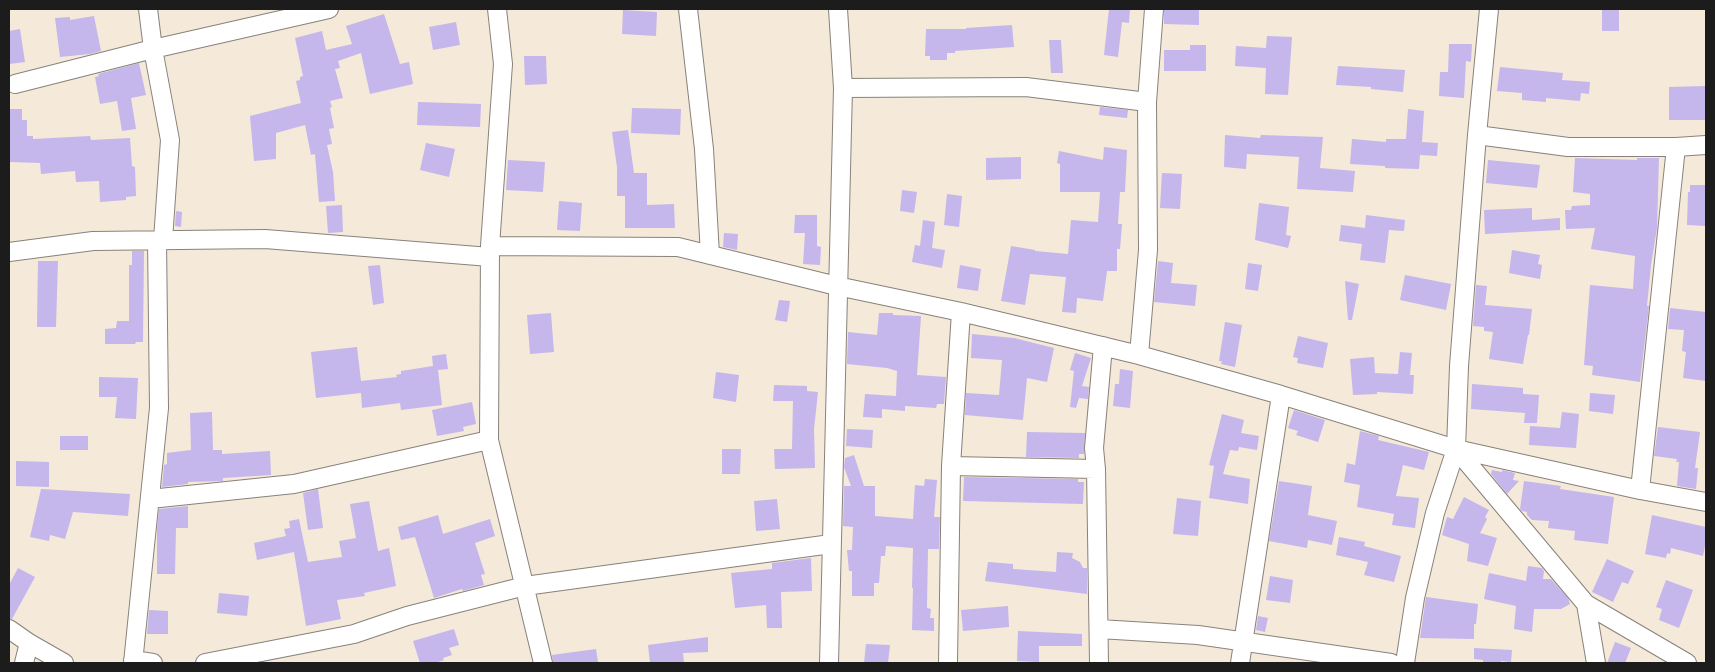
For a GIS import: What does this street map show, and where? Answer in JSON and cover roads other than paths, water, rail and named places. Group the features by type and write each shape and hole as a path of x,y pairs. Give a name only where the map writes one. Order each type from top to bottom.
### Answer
{"street":[{"path":"148,9 153,49 170,140 160,240 159,408 133,662 153,663"},
{"path":"15,84 153,49 329,9"},
{"path":"497,9 503,64 490,252 489,440 543,663"},
{"path":"688,9 704,149 710,255"},
{"path":"829,663 843,88 838,9"},
{"path":"1139,355 1148,250 1147,102 1154,9"},
{"path":"1405,663 1415,598 1435,513 1456,449 1459,366 1489,9"},
{"path":"843,88 1026,87 1147,102"},
{"path":"1477,135 1568,147 1676,147 1706,145"},
{"path":"1640,490 1676,147"},
{"path":"9,252 93,241 265,239 490,252 678,247 837,286 961,312 1139,355 1281,395 1456,449 1640,490 1706,502"},
{"path":"948,663 952,466 961,312"},
{"path":"1099,663 1096,469 1094,448 1103,346"},
{"path":"1240,663 1281,395"},
{"path":"150,499 294,484 489,440"},
{"path":"1456,449 1586,604 1687,663"},
{"path":"952,466 1096,469"},
{"path":"205,663 354,634 406,616 525,586 832,544"},
{"path":"1586,604 1596,663"},
{"path":"9,629 64,663"},
{"path":"1099,629 1198,635 1392,663"},
{"path":"24,663 29,643"}]}
